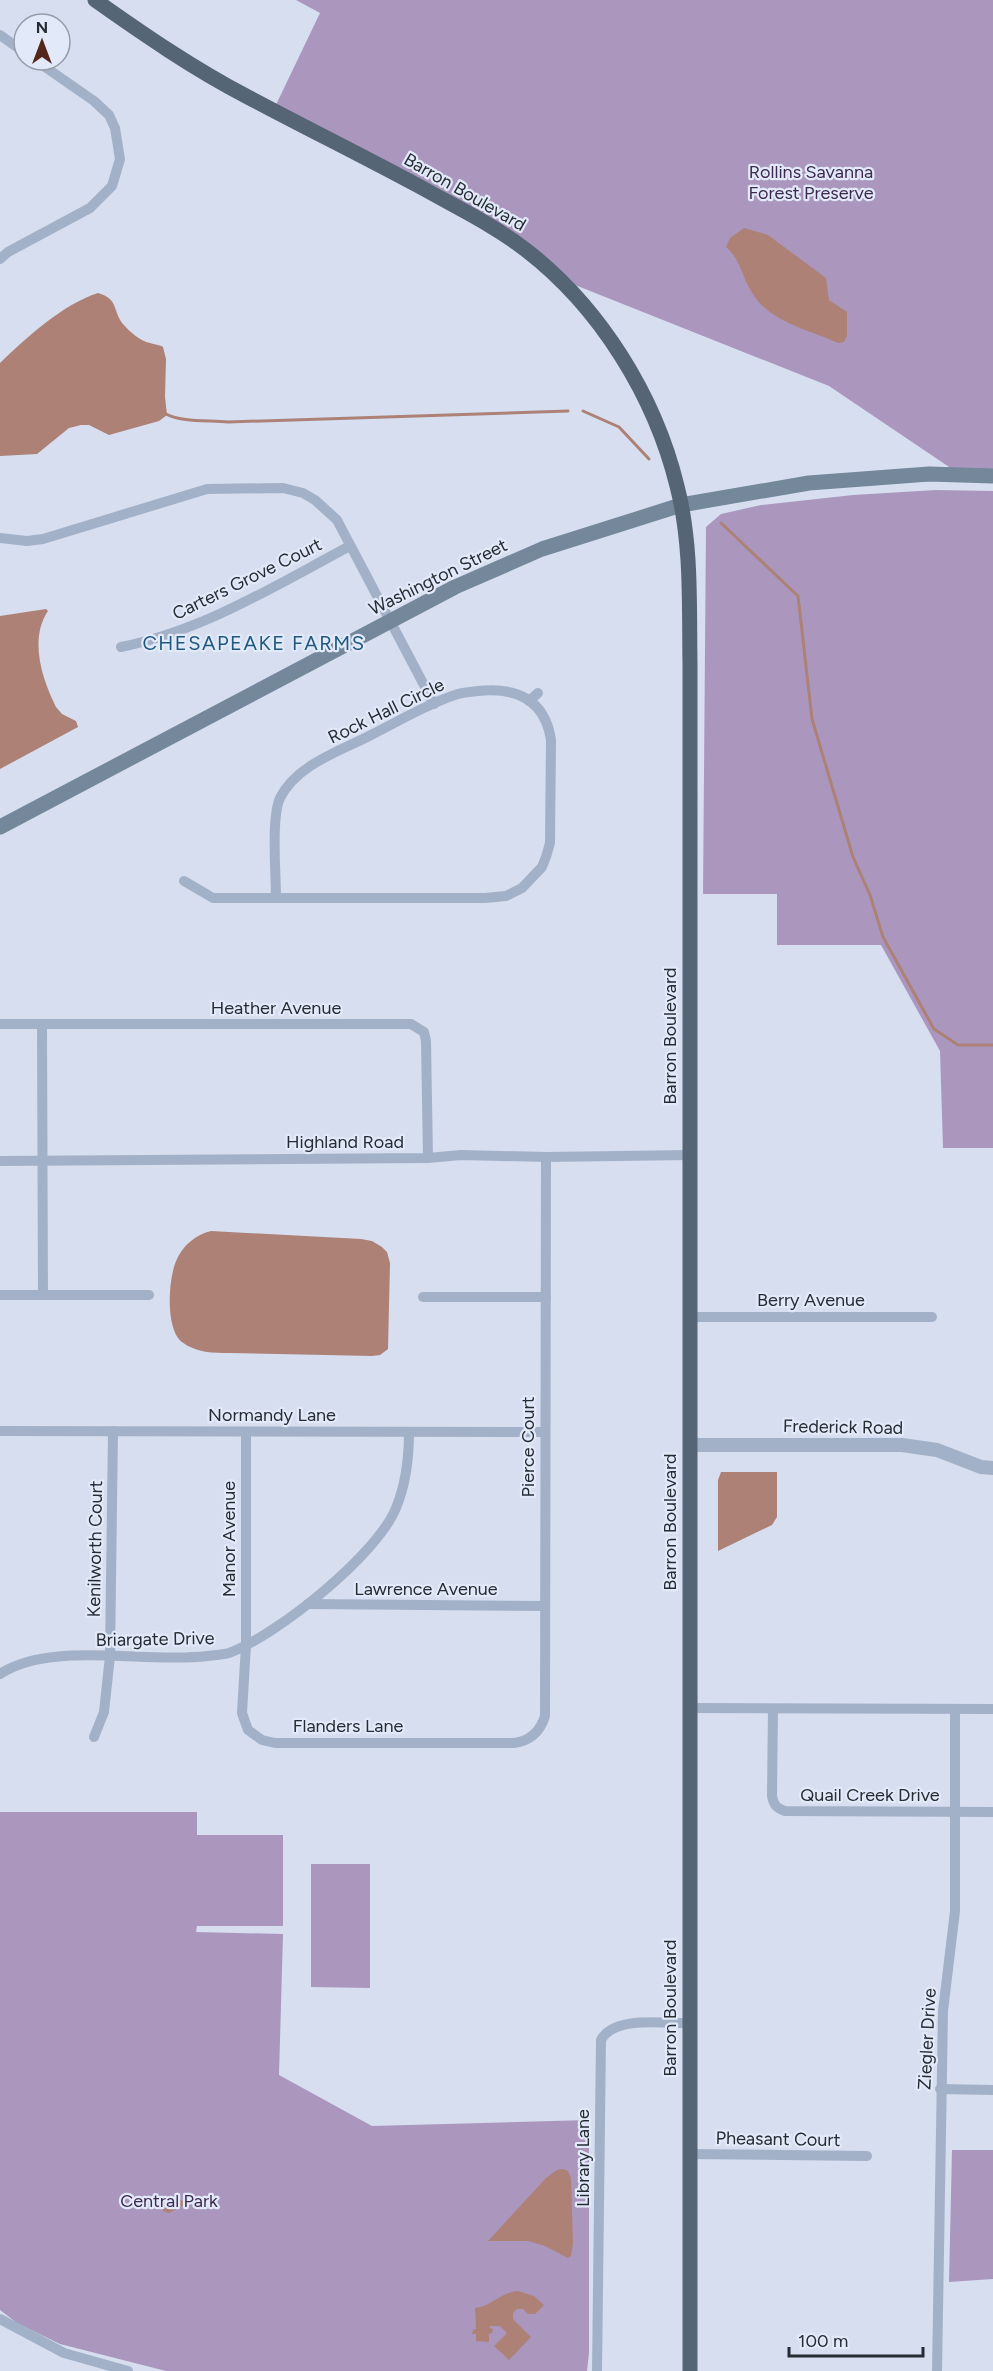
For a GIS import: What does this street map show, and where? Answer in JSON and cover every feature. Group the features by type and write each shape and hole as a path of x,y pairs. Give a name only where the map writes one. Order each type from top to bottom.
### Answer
{"main road":[{"name":"Barron Boulevard","path":"95,0 147,36 242,94 485,223 525,249 583,304 622,359 637,383 660,435 677,484 688,561 690,664 690,2371"},
{"name":"Washington Street","path":"0,827 455,587 542,549 681,505 809,483 919,475 993,476"}],"street":[{"path":"0,242 4,256 90,208 112,186 120,159 115,128 109,115 52,72"},
{"path":"0,538 27,541 43,539 207,489 284,488 303,493 337,520 434,704"},
{"name":"Carters Grove Court","path":"121,647 158,638 209,620 351,546"},
{"name":"Rock Hall Circle","path":"276,898 276,815 279,800 294,779 309,767 456,694 493,689 509,691 530,701"},
{"path":"184,880 213,898 485,898 506,896 534,882 550,843 550,740 546,720 530,701 538,693"},
{"name":"Heather Avenue","path":"0,1024 411,1024 424,1032 426,1041 428,1158"},
{"path":"42,1024 43,1295"},
{"name":"Highland Road","path":"0,1161 428,1158 461,1155 546,1157 690,1155"},
{"name":"Pierce Court","path":"535,1734 543,1724 545,1716 546,1157"},
{"path":"0,1295 149,1295"},
{"path":"423,1297 546,1297"},
{"name":"Berry Avenue","path":"690,1317 932,1317"},
{"name":"Normandy Lane","path":"0,1431 544,1432"},
{"name":"Kenilworth Court","path":"94,1737 104,1712 110,1656 113,1431"},
{"name":"Manor Avenue","path":"246,1432 246,1645"},
{"name":"Briargate Drive","path":"0,1674 33,1659 110,1656 203,1657 227,1653 246,1645 308,1604 369,1549 391,1517 405,1481 409,1456 409,1432"},
{"name":"Frederick Road","path":"690,1445 902,1445 937,1449 981,1467 993,1468"},
{"name":"Lawrence Avenue","path":"308,1604 544,1606"},
{"name":"Flanders Lane","path":"246,1645 242,1713 248,1730 262,1740 275,1743 514,1743 523,1742 535,1734"},
{"path":"689,1708 993,1709"},
{"name":"Quail Creek Drive","path":"773,1709 772,1796 773,1804 777,1808 785,1811 993,1812"},
{"name":"Ziegler Drive","path":"938,2371 940,2089 943,2010 955,1911 955,1709"},
{"name":"Library Lane","path":"597,2371 601,2040 609,2030 621,2025 689,2023"},
{"path":"940,2089 993,2090"},
{"name":"Pheasant Court","path":"689,2154 867,2156"},
{"path":"0,2319 64,2353 128,2371"}],"green space":[{"name":"Rollins Savanna Forest Preserve","path":"296,0 993,0 993,476 961,475 829,386 555,277 521,249 273,111 320,13"},
{"path":"936,490 993,491 993,1148 943,1148 940,1051 881,945 777,945 777,894 703,894 706,527 721,514 761,505 853,495"},
{"name":"Central Park","path":"0,1812 197,1812 197,1835 283,1835 283,1926 197,1926 196,1932 283,1934 279,2075 372,2126 589,2120 589,2353 587,2371 166,2371 60,2344 17,2323 0,2310"},
{"path":"311,1864 370,1864 370,1988 311,1987"},
{"path":"952,2150 993,2150 993,2279 949,2282"}],"shaded area":[{"path":"744,228 768,235 826,278 829,300 847,312 847,336 844,342 838,343 790,324 778,318 758,302 735,257 726,247 730,238"},
{"path":"98,293 109,298 123,324 132,333 142,340 163,347 166,359 167,415 159,421 109,435 89,425 81,425 69,428 37,454 0,456 0,363 58,313"},
{"path":"46,609 48,611 42,622 38,646 42,672 56,707 62,714 76,721 78,727 0,769 0,616"},
{"path":"211,1231 361,1239 372,1241 382,1247 387,1252 390,1263 388,1349 380,1355 372,1356 218,1353 205,1352 187,1346 177,1335 171,1315 170,1290 174,1267 187,1245 196,1237"},
{"path":"721,1472 777,1472 777,1517 772,1525 718,1551 718,1480"},
{"path":"557,2170 568,2171 571,2178 573,2243 571,2256 568,2258 545,2246 528,2241 488,2241 546,2178"},
{"path":"176,2198 183,2201 183,2206 169,2213 163,2211 163,2202"},
{"path":"518,2291 534,2296 544,2305 535,2314 528,2314 523,2309 517,2309 513,2313 513,2319 531,2337 509,2360 494,2346 507,2333 500,2326 489,2328 493,2329 489,2334 489,2342 476,2341 476,2334 472,2334 476,2329 475,2308"}],"waterway":[{"path":"164,413 187,420 228,422 568,411"},
{"path":"583,411 619,427 649,459"},
{"path":"721,523 798,596 812,719 853,857 870,895 883,937 934,1029 958,1045 993,1045"}],"district":[{"name":"CHESAPEAKE FARMS","path":"254,643"}]}
